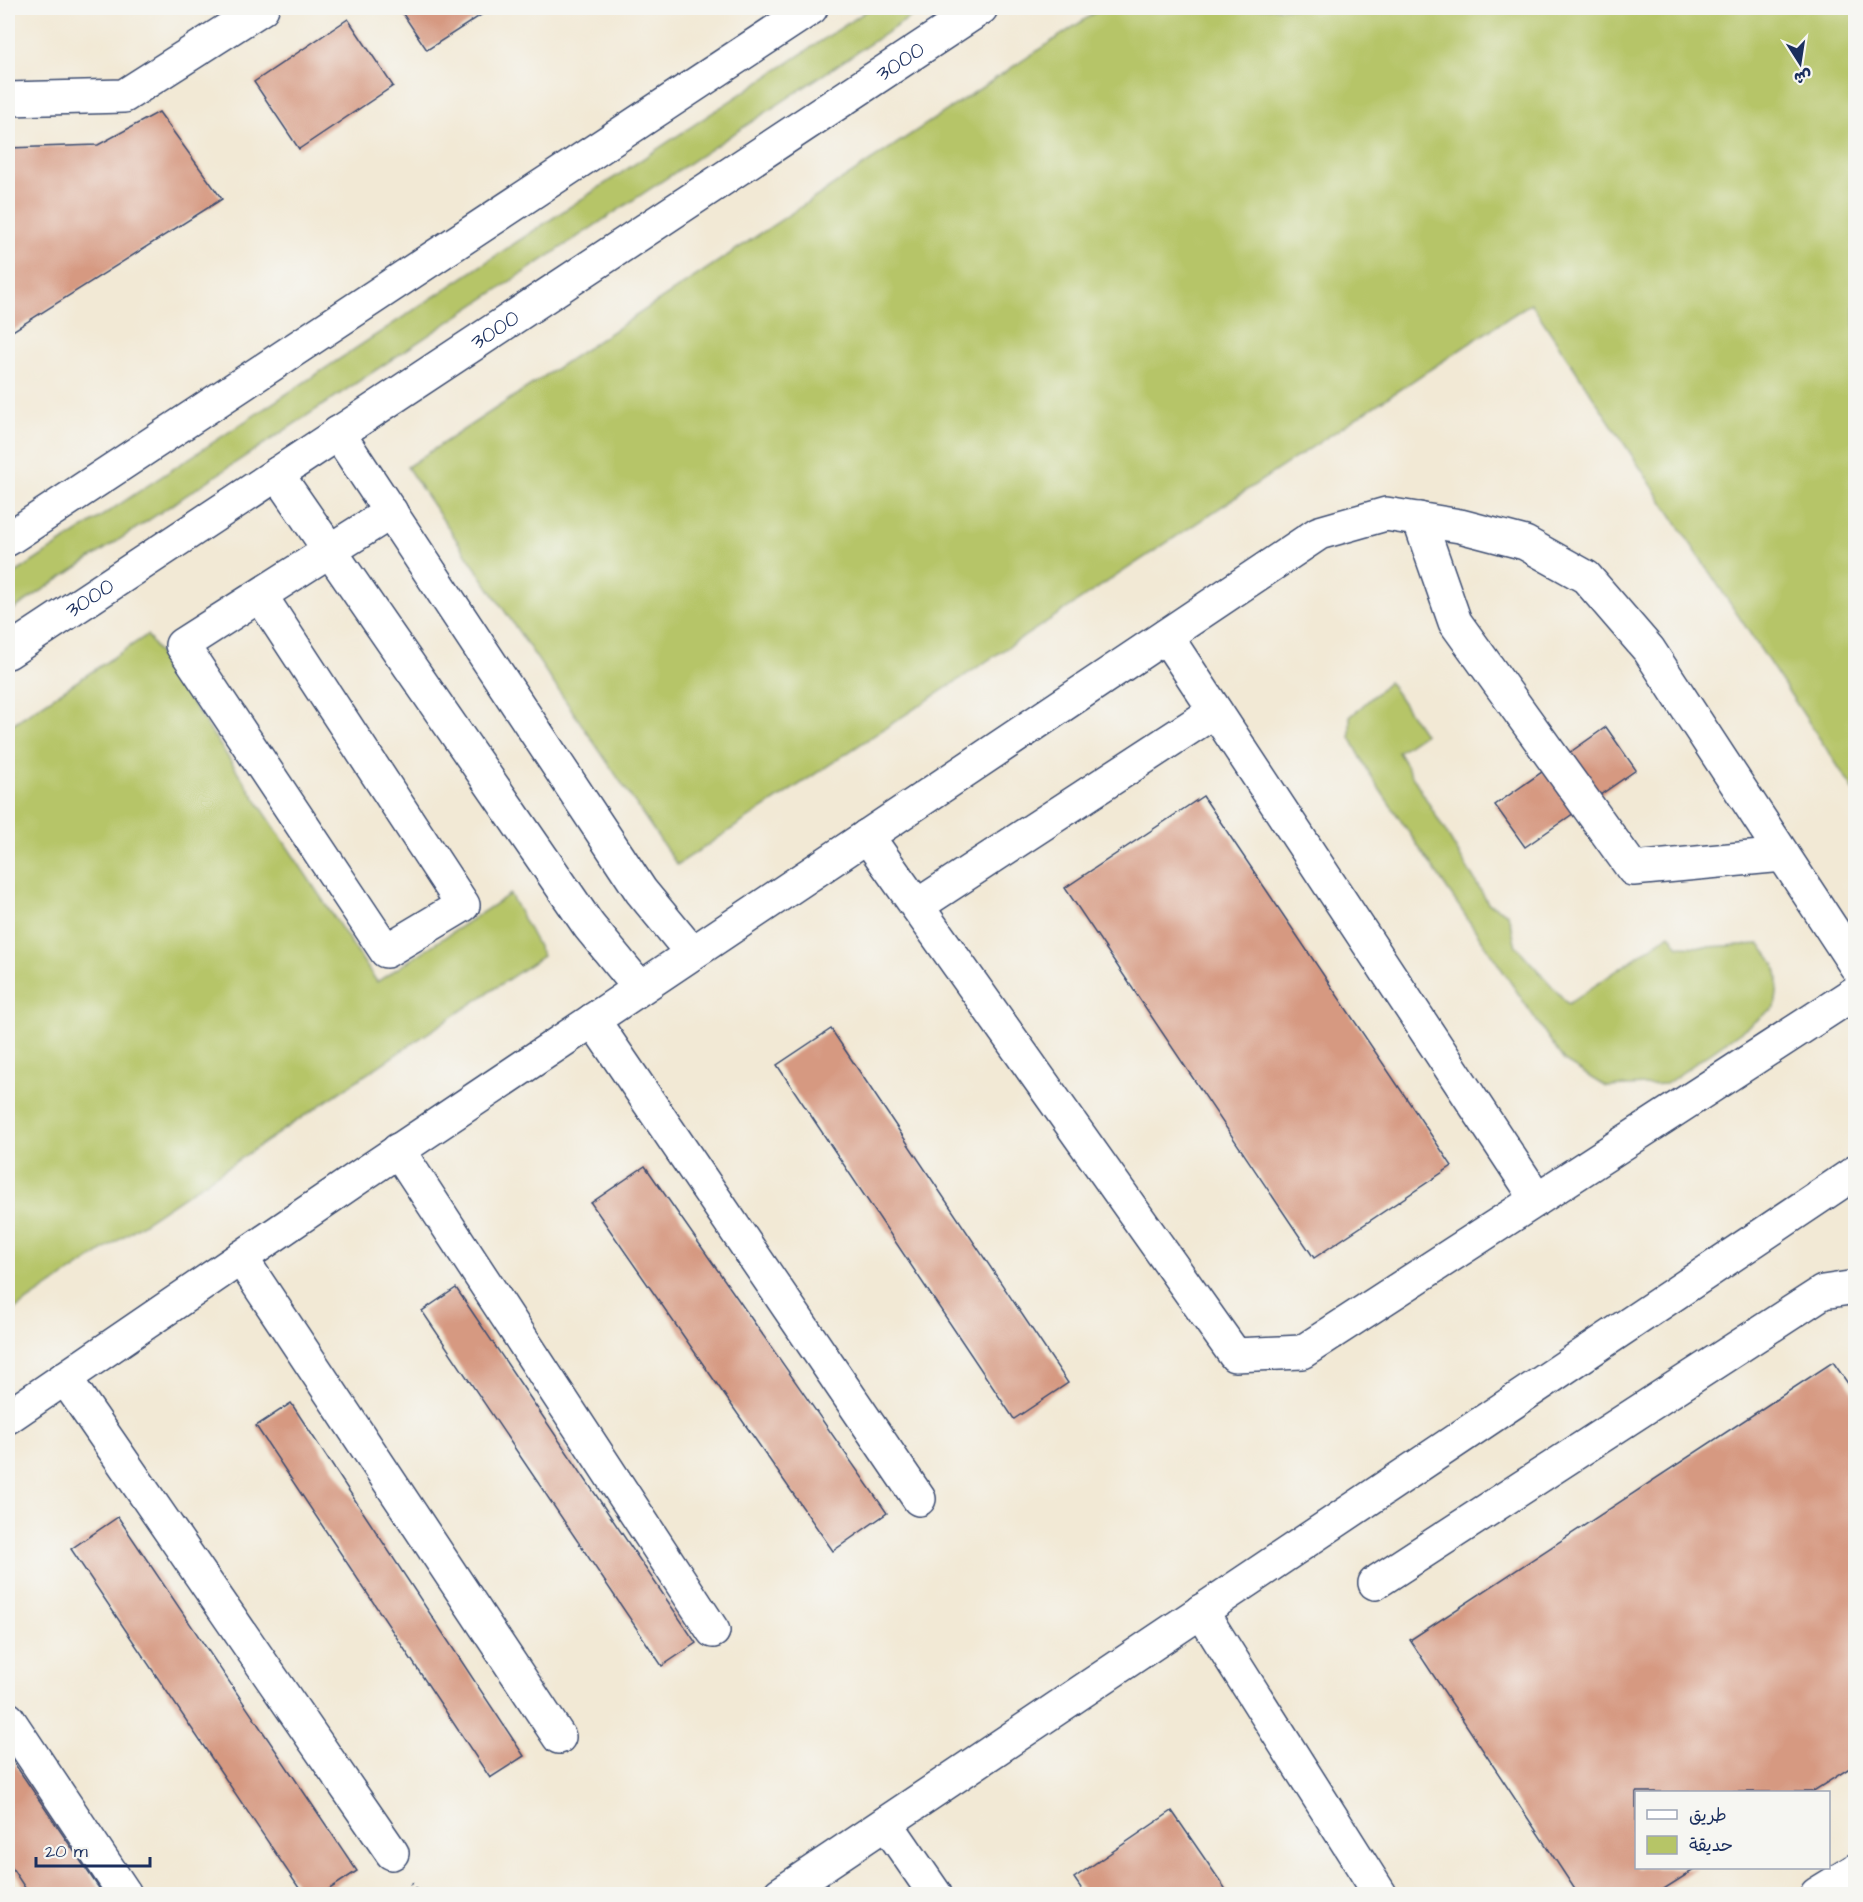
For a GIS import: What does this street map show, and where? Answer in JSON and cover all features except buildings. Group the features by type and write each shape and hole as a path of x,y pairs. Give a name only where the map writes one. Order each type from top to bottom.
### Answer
{"street":[{"path":"8,539 811,8"},
{"name":"3000","path":"8,652 981,8"},
{"path":"8,99 124,96 244,12"},
{"path":"338,433 641,891 692,953"},
{"path":"277,474 589,926 640,988"},
{"path":"260,595 463,905 386,951 182,645 260,595 391,512"},
{"path":"8,1417 398,1150 1319,533 1386,514 1460,526 1525,543 1586,577 1649,650 1856,966"},
{"path":"1419,519 1455,622 1634,869 1783,855"},
{"path":"1166,636 1537,1199"},
{"path":"917,906 1215,711"},
{"path":"867,836 1235,1356 1302,1352 1856,992"},
{"path":"593,1020 919,1499"},
{"path":"398,1150 713,1631"},
{"path":"780,1894 1856,1172"},
{"path":"241,1258 559,1737"},
{"path":"1375,1583 1823,1292 1856,1287"},
{"path":"65,1378 392,1853"},
{"path":"1201,1611 1380,1894"},
{"path":"8,1719 125,1894"},
{"path":"886,1823 934,1894"},
{"path":"1817,1894 1856,1870"}],"green space":[{"path":"871,8 924,8 8,613 8,578"},
{"path":"1102,8 1855,8 1855,792 1531,303 677,865 407,467"},
{"path":"147,635 377,982 510,894 543,956 8,1314 8,727"},
{"path":"1389,682 1424,734 1398,752 1488,903 1508,914 1516,946 1568,1004 1670,934 1678,946 1759,944 1771,959 1777,972 1778,987 1775,1007 1666,1084 1607,1087 1564,1061 1372,778 1350,737 1350,717"}]}
